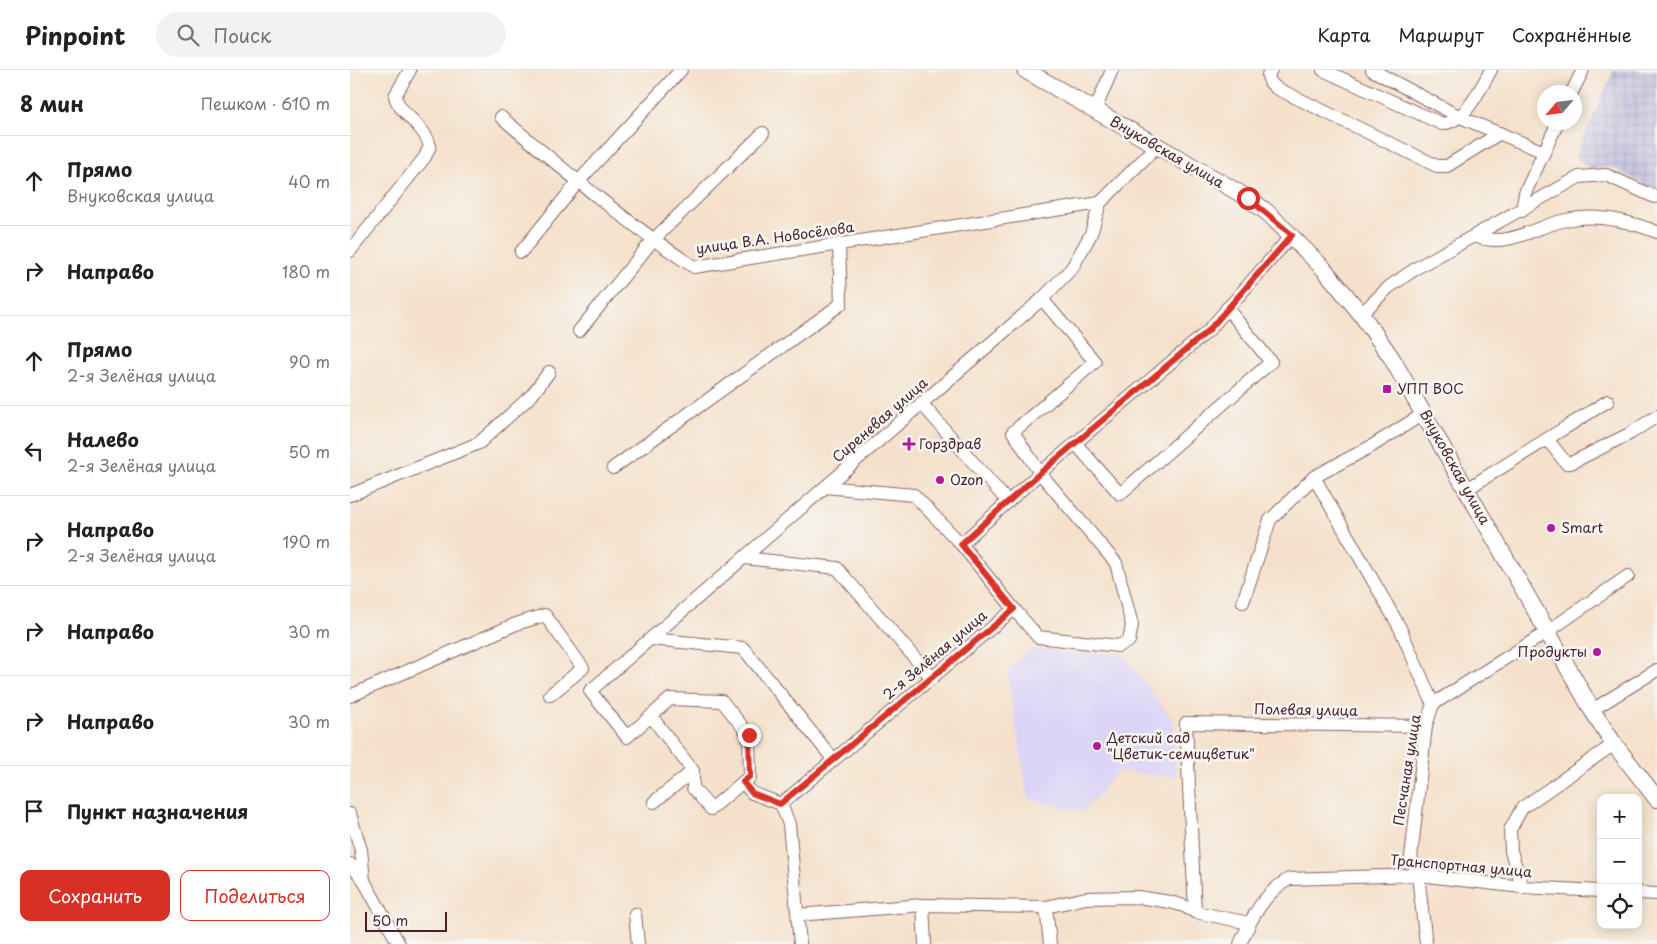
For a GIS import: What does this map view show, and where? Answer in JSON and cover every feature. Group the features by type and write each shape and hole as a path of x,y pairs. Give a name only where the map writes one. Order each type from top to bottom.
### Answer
{"main road":[{"name":"Внуковская улица","path":"1025,70 1248,198 1292,235 1324,269 1361,314 1391,357 1425,413 1592,710 1614,744 1657,799"}],"street":[{"path":"350,251 425,157 430,146 421,127 396,103 395,96 410,70"},
{"path":"520,252 578,182 681,70"},
{"path":"1272,70 1268,76 1270,82 1276,88 1437,166 1447,166 1500,133"},
{"path":"1323,70 1442,124 1453,123 1460,117 1491,70"},
{"path":"1372,70 1460,117 1544,152"},
{"path":"1576,85 1583,70"},
{"path":"1095,110 1111,71"},
{"name":"улица В.А. Новосёлова","path":"502,117 578,182 653,240 694,267 1100,203"},
{"path":"1522,211 1525,193 1554,130"},
{"path":"579,331 653,240 763,132"},
{"name":"Сиреневая улица","path":"651,716 627,737 590,691 1042,299 1072,268 1091,234 1100,203 1157,146"},
{"path":"1361,314 1389,287 1418,268 1522,211 1579,177 1606,175 1655,197"},
{"path":"1474,236 1489,242 1503,241 1566,220 1594,216 1641,226 1657,232"},
{"path":"961,544 1040,473 1208,331 1292,235"},
{"path":"614,468 841,304 839,244"},
{"path":"825,487 914,495 961,544 1038,637 1118,646 1129,641 1132,625 1116,563 1040,473 1013,432 1095,362 1042,299"},
{"path":"1075,443 1120,494 1271,362 1227,308"},
{"path":"350,495 479,443 532,395 549,372"},
{"path":"1467,489 1608,401"},
{"path":"921,403 1008,502"},
{"path":"1243,602 1270,520 1314,477 1370,447 1425,413"},
{"path":"1547,440 1566,463 1571,464 1631,433 1657,416"},
{"path":"1314,477 1400,628 1433,704"},
{"path":"744,558 837,568 932,678"},
{"name":"Песчаная улица","path":"1426,944 1418,875 1411,857 1412,834 1426,726 1433,704 1548,632 1628,576"},
{"name":"2-я Зелёная улица","path":"780,804 1014,609"},
{"path":"350,696 516,624 545,614 583,668 550,695"},
{"path":"652,639 743,648 833,759"},
{"path":"1592,710 1657,670"},
{"path":"670,698 722,701 749,735 750,776 711,809 693,788 693,771 651,716 670,698"},
{"name":"Полевая улица","path":"1195,912 1186,723 1426,726"},
{"path":"1522,886 1510,851 1510,830 1522,808 1614,744"},
{"path":"654,802 693,771"},
{"path":"743,782 752,793 780,804 789,824 800,944"},
{"path":"350,814 362,850 364,881"},
{"path":"350,864 364,881 400,944"},
{"name":"Транспортная улица","path":"1240,944 1249,923 1265,897 1275,887 1289,879 1418,875 1522,886 1597,891"},
{"path":"1642,893 1657,894"},
{"path":"798,914 923,905 1046,906 1086,898 1138,897 1177,904 1195,912 1249,923"},
{"path":"923,905 924,944"},
{"path":"1046,906 1050,944"},
{"path":"635,914 638,944"}],"shaded area":[{"path":"1614,70 1657,70 1657,191 1611,167 1592,170 1575,157"},
{"name":"Детский сад \"Цветик-семицветик\"","path":"1031,649 1122,655 1174,721 1176,778 1118,771 1083,812 1028,799 1007,671"}],"place":[{"name":"УПП ВОС","path":"1387,389"},
{"name":"Горздрав","path":"909,444"},
{"name":"Ozon","path":"940,480"},
{"name":"Smart","path":"1551,528"},
{"name":"Продукты","path":"1597,652"},
{"name":"Детский сад \"Цветик-семицветик\"","path":"1097,746"}],"route":[{"path":"749,735 750,776 743,782 752,793 780,804 1014,609 961,544 1040,473 1208,331 1292,235 1248,198"}]}
